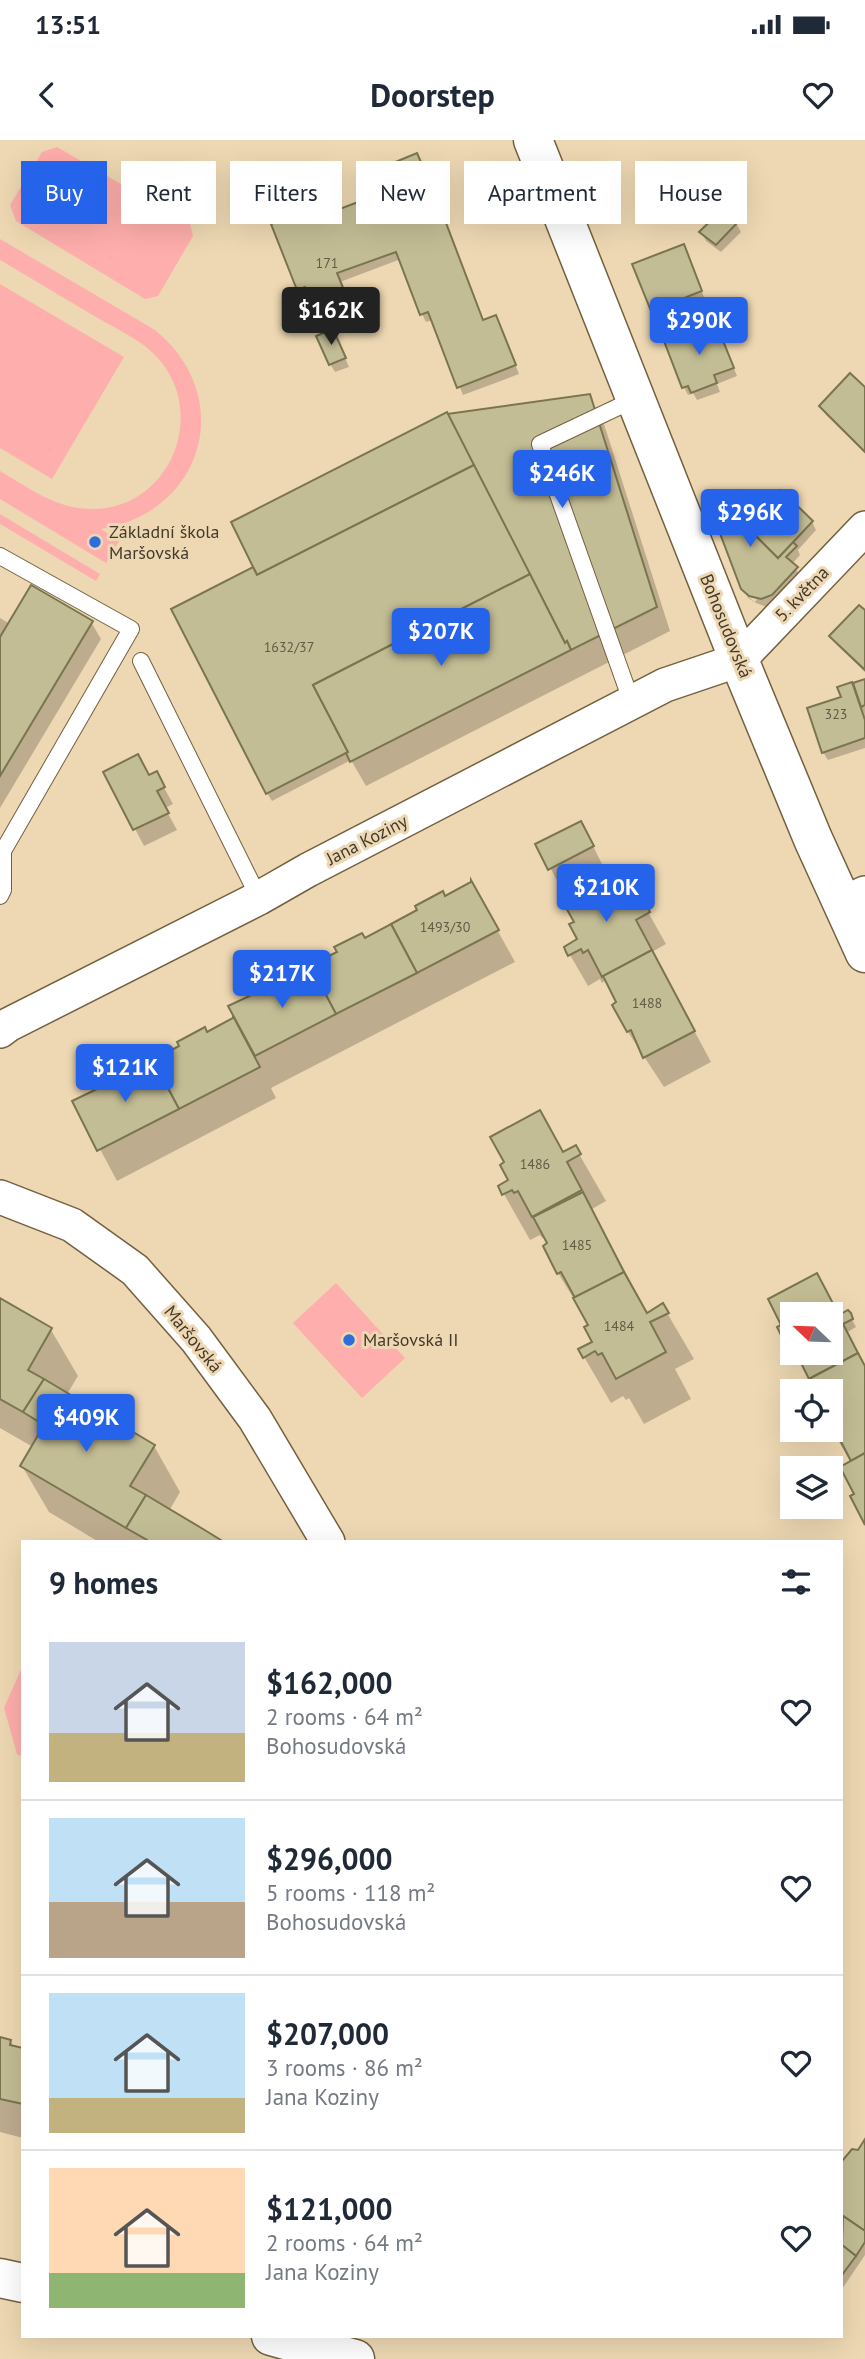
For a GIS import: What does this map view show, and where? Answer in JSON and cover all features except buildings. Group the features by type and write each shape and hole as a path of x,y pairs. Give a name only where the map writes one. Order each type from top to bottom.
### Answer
{"street":[{"name":"Bohosudovská","path":"533,140 739,660 853,899 865,953"},
{"name":"5. května","path":"739,660 865,528"},
{"name":"Jana Koziny","path":"0,1031 20,1018 259,898 665,685 739,660"},
{"name":"Maršovská","path":"0,1197 72,1224 135,1270 196,1339 255,1419 327,1540"},
{"path":"0,2278 21,2283"},
{"path":"278,2338 355,2359"}],"lane":[{"path":"632,703 540,444 635,399"},
{"path":"0,556 131,629 3,851 3,890 0,896"},
{"path":"141,661 259,898"}],"shaded area":[{"path":"57,147 81,161 37,161 42,152"},
{"path":"107,176 121,184 121,224 190,224 193,236 158,296 145,299 16,221 10,205 21,187 21,224 107,224"},
{"path":"0,239 155,330 180,357 196,387 201,418 197,448 185,476 164,500 136,518 101,529 119,541 106,563 0,499 0,471 43,496 67,505 92,509 117,506 139,495 157,480 170,460 178,438 181,414 176,390 165,367 142,344 0,260"},
{"path":"0,284 124,357 52,479 0,448"},
{"path":"0,514 100,574 96,581 0,524"},
{"name":"Maršovská II","path":"336,1283 405,1358 362,1398 293,1323"},
{"path":"21,1670 21,1756 17,1754 4,1708"}],"place":[{"name":"Základní škola Maršovská","path":"95,542"},
{"name":"Maršovská II","path":"349,1340"}]}
